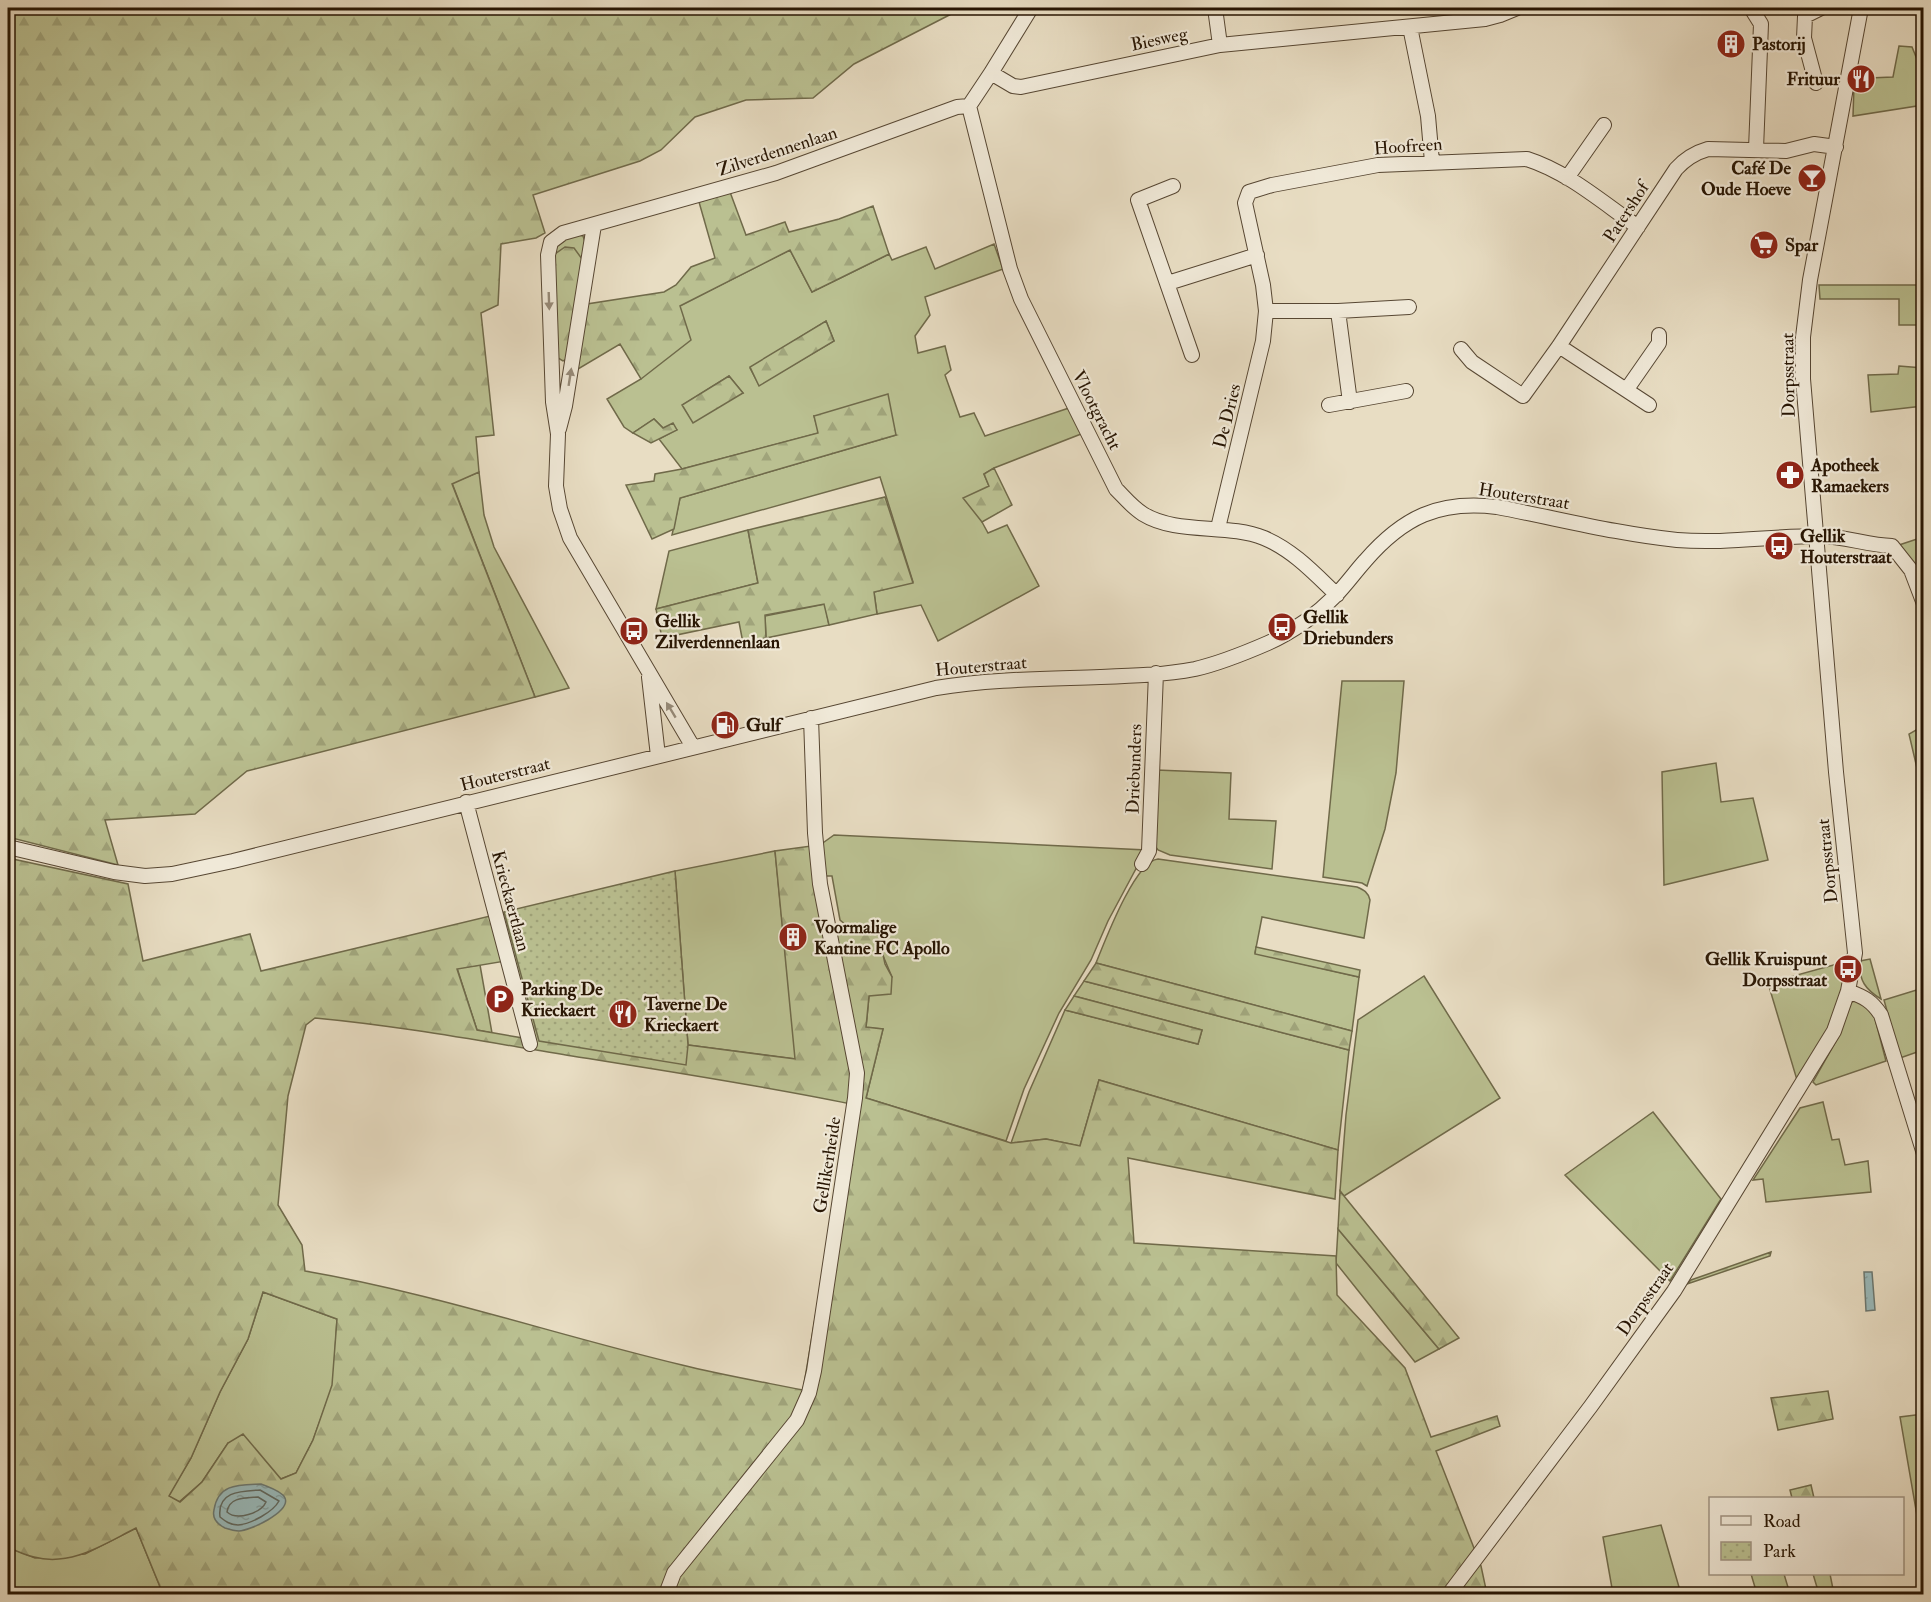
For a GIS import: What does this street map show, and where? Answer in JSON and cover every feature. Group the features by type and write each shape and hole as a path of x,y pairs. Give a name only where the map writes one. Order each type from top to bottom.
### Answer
{"street":[{"path":"969,106 1031,8"},
{"path":"1215,8 1220,45"},
{"name":"Biesweg","path":"991,74 1013,86 1021,87 1220,45 1485,19 1517,8"},
{"path":"1751,8 1761,24 1756,149"},
{"path":"1816,83 1804,38 1804,16 1821,8"},
{"name":"Dorpsstraat","path":"1449,1594 1591,1406 1674,1291 1834,1031 1848,991 1855,953 1837,783 1816,536 1803,379 1803,337 1810,279 1862,8"},
{"path":"1410,27 1428,116 1432,162"},
{"name":"Zilverdennenlaan","path":"693,747 570,538 560,509 556,486 558,434 553,402 548,255 551,242 563,233 776,173 957,107 969,106"},
{"name":"Vlootgracht","path":"969,106 1010,269 1021,299 1116,489 1131,505 1153,519 1172,524 1243,531 1265,538 1286,549 1336,595"},
{"path":"1567,178 1604,125"},
{"name":"Patershof","path":"1461,349 1472,362 1523,396 1684,159 1708,149 1786,151 1814,144 1836,147"},
{"name":"Hoofreen","path":"1249,192 1258,188 1378,165 1527,159 1544,164 1567,178 1638,227"},
{"path":"1173,186 1138,200 1192,355"},
{"name":"De Dries","path":"1218,528 1263,341 1266,310 1245,203 1249,192"},
{"name":"Zilverdennenlaan","path":"558,434 565,406 594,225"},
{"path":"1168,283 1257,255"},
{"path":"1266,310 1409,307"},
{"path":"1338,310 1350,402"},
{"path":"1627,389 1659,343 1659,335"},
{"path":"1559,346 1649,405"},
{"path":"1329,405 1406,392"},
{"name":"Houterstraat","path":"8,847 114,872 145,876 172,874 936,688 964,683 1156,673 1204,666 1272,642 1302,623 1336,595 1385,539 1403,525 1433,510 1456,506 1475,504 1497,507 1679,540 1832,536 1892,546 1911,570 1923,604"},
{"name":"Zilverdennenlaan","path":"648,672 658,756"},
{"name":"Driebunders","path":"1142,864 1149,851 1156,673"},
{"name":"Gellikerheide","path":"666,1594 674,1573 797,1420 809,1393 814,1371 857,1073 820,884 815,833 811,718"},
{"name":"Krieckaertlaan","path":"466,802 530,1044"},
{"path":"1848,991 1874,1003 1881,1015 1923,1154"}],"green space":[{"path":"8,8 963,8 854,64 813,98 746,100 695,117 661,150 640,161 533,195 545,233 536,238 501,244 498,305 481,313 494,435 476,437 479,472 452,484 535,697 247,771 195,814 105,820 118,865 8,837"},
{"path":"1899,46 1912,47 1923,74 1923,105 1853,116 1854,86 1867,87 1869,78 1893,77"},
{"path":"730,192 746,235 785,222 789,232 839,219 873,206 889,254 812,292 790,250 680,306 691,340 641,379 620,344 573,372 587,304 664,292 676,285 691,267 715,258 699,202"},
{"path":"1923,223 1923,325 1899,325 1899,299 1820,299 1819,285 1920,285 1920,224"},
{"path":"583,236 585,242 582,259 552,256 554,248 565,239"},
{"path":"994,244 1003,269 925,297 930,315 915,336 918,353 945,346 951,370 945,375 960,417 974,413 985,436 1069,408 1081,434 984,474 989,486 982,522 988,533 1007,525 1039,586 938,641 921,605 877,614 874,592 913,582 880,477 672,535 680,498 896,435 814,416 819,433 682,469 659,439 676,430 663,428 654,419 633,433 624,427 607,399 641,379 679,306 790,250 812,292 889,254 892,260 926,247 935,269","holes":["826,321 834,341 759,385 750,368","729,376 743,393 683,405"]},
{"path":"565,247 574,248 582,259 567,359 563,361 558,358 552,256"},
{"path":"826,321 834,341 759,386 750,367"},
{"path":"1899,366 1923,368 1923,406 1871,412 1868,375 1898,374"},
{"path":"729,376 743,393 693,423 682,405"},
{"path":"888,394 896,435 680,498 674,529 652,539 626,485 654,481 655,474 818,433 814,416"},
{"path":"654,419 663,428 673,423 677,430 651,443 633,433"},
{"path":"994,468 1012,505 982,522 963,498 989,486 984,474"},
{"path":"479,472 484,515 494,547 569,688 535,697 452,483"},
{"path":"885,497 913,583 874,592 877,614 829,625 824,604 765,615 766,638 743,643 739,622 662,638 656,609 758,583 748,530"},
{"path":"748,530 758,583 656,609 669,551"},
{"path":"1923,537 1923,597 1899,545"},
{"path":"825,604 829,625 766,638 765,616"},
{"path":"1342,681 1404,681 1396,773 1385,829 1367,886 1362,883 1323,877"},
{"path":"1923,726 1923,794 1909,734"},
{"path":"1716,763 1721,802 1753,798 1768,860 1664,885 1662,772"},
{"path":"1156,770 1231,773 1229,819 1276,821 1272,869 1170,855 1158,850 1155,846"},
{"path":"834,835 1146,850 1108,921 1091,960 1059,1013 1024,1089 1006,1141 866,1098 883,1029 866,1028 869,996 892,977 873,932 845,924 840,920 832,876 823,876 820,845"},
{"path":"811,846 826,932 845,924 873,932 883,939 882,950 885,964 892,977 891,994 869,996 866,1027 883,1029 866,1098 1011,1143 1046,1139 1080,1146 1099,1080 1338,1150 1335,1199 1128,1158 1134,1243 1336,1256 1337,1295 1405,1368 1431,1437 1497,1416 1500,1426 1436,1451 1481,1566 1487,1594 217,1594 213,1589 186,1592 186,1594 163,1594 136,1528 87,1552 61,1559 34,1557 8,1547 8,858 128,884 143,961 250,934 261,971 519,909 656,1047 688,1045 795,1059 775,851","holes":["505,961 523,1038 477,1030 457,969","315,1018 411,1030 712,1078 851,1104 803,1390 697,1369 400,1291 305,1271 302,1245 278,1205 288,1096 306,1025","263,1292 337,1319 332,1385 313,1440 296,1473 281,1479 243,1434 228,1443 202,1482 180,1502 169,1496 191,1458 220,1392 248,1339"]},
{"path":"775,851 796,1059 688,1045 675,871"},
{"path":"1158,859 1357,887 1365,892 1370,900 1364,938 1262,917 1255,953 1359,977 1352,1031 1096,963 1131,887 1149,863"},
{"path":"675,871 688,1045 686,1065 539,1041 504,912"},
{"path":"1256,947 1360,970 1359,977 1255,954"},
{"path":"1870,959 1881,999 1867,988 1860,974 1860,961"},
{"path":"1848,961 1842,992 1832,1022 1797,1080 1768,983"},
{"path":"1096,963 1352,1031 1349,1050 1084,981"},
{"path":"480,965 492,1033 477,1030 457,968"},
{"path":"1424,976 1500,1098 1344,1196 1340,1191 1346,1115 1358,1020"},
{"path":"1084,981 1349,1050 1338,1150 1099,1080 1080,1146 1046,1139 1011,1143 1029,1092 1065,1010 1198,1044 1202,1030 1074,996"},
{"path":"1923,988 1923,1050 1900,1058 1884,1000"},
{"path":"1074,996 1202,1030 1198,1044 1065,1010"},
{"path":"1858,1000 1873,1011 1886,1061 1816,1085 1813,1082 1840,1034 1849,1003"},
{"path":"1823,1102 1832,1140 1839,1139 1845,1165 1868,1161 1871,1192 1766,1202 1763,1179 1753,1180 1800,1108"},
{"path":"1653,1112 1721,1199 1670,1281 1565,1175"},
{"path":"1340,1191 1459,1338 1439,1349 1338,1229"},
{"path":"1338,1229 1439,1349 1415,1362 1336,1263"},
{"path":"1771,1252 1770,1256 1687,1284 1691,1280"},
{"path":"263,1292 337,1319 333,1385 313,1440 296,1473 281,1479 228,1443 202,1482 179,1502 168,1496 191,1458 220,1392 248,1339"},
{"path":"1828,1391 1833,1419 1778,1430 1771,1398"},
{"path":"1923,1414 1924,1538 1921,1539 1900,1417"},
{"path":"1811,1485 1814,1497 1792,1497 1790,1490"},
{"path":"1661,1525 1681,1594 1613,1594 1603,1537"},
{"path":"136,1528 163,1594 8,1594 8,1547 35,1558 85,1554"},
{"path":"1751,1575 1784,1575 1790,1594 1757,1594"},
{"path":"1813,1575 1830,1575 1834,1594 1819,1594"}],"water":[{"path":"1864,1272 1872,1272 1875,1310 1866,1311"},
{"path":"261,1484 278,1491 285,1498 282,1509 276,1515 251,1528 239,1531 225,1528 217,1523 214,1518 216,1501 225,1490 231,1487"}],"place":[{"name":"Pastorij","path":"1731,44"},
{"name":"Frituur","path":"1861,79"},
{"name":"Café De Oude Hoeve","path":"1812,178"},
{"name":"Spar","path":"1764,245"},
{"name":"Apotheek Ramaekers","path":"1790,475"},
{"name":"Gellik Houterstraat","path":"1779,546"},
{"name":"Gellik Driebunders","path":"1282,627"},
{"name":"Gellik Zilverdennenlaan","path":"634,631"},
{"name":"Gulf","path":"725,725"},
{"name":"Voormalige Kantine FC Apollo","path":"793,937"},
{"name":"Gellik Kruispunt Dorpsstraat","path":"1848,969"},
{"name":"Parking De Krieckaert","path":"500,999"},
{"name":"Taverne De Krieckaert","path":"623,1014"}]}
